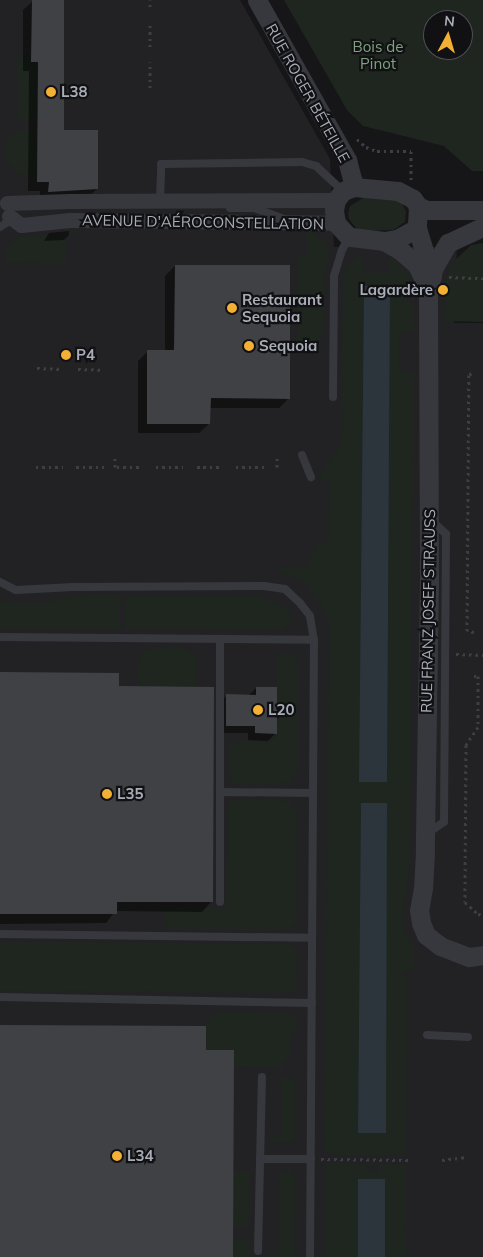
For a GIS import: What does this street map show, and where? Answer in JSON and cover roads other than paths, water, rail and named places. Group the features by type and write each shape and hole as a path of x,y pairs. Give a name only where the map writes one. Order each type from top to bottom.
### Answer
{"street":[{"name":"RUE ROGER BÉTEILLE","path":"257,0 347,160 344,193"},
{"path":"435,281 418,220 413,198 398,191 344,193 334,210 336,223 349,237 384,241 397,239 418,220 426,210 483,210"},
{"name":"AVENUE D'AÉROCONSTELLATION","path":"4,211 70,200 160,201 344,193"},
{"name":"AVENUE D'AÉROCONSTELLATION","path":"4,211 21,225 70,220 336,223"},
{"path":"418,220 483,223"},
{"path":"435,281 434,267 448,243 483,227"},
{"name":"RUE FRANZ JOSEF STRAUSS","path":"384,241 401,251 435,281 429,518 425,835 423,888 420,910 421,923 426,936 440,946 469,957 483,955"}],"lane":[{"path":"292,222 254,208 171,207 160,201 161,164 302,162 316,166 344,193"},
{"path":"333,397 334,276 342,250 349,237"},
{"path":"302,455 310,476"},
{"path":"0,582 16,590 73,587 255,586 285,589 300,602 310,616 314,640 310,1257"},
{"path":"0,636 314,640"},
{"path":"220,638 220,902"},
{"path":"220,792 313,793"},
{"path":"0,934 312,938"},
{"path":"0,997 312,1003"},
{"path":"427,1035 468,1037"},
{"path":"258,1251 262,1077"},
{"path":"260,1159 311,1159"}],"place":[{"name":"L38","path":"51,92"},
{"name":"Lagardère","path":"443,290"},
{"name":"Restaurant Sequoia","path":"232,308"},
{"name":"Sequoia","path":"249,346"},
{"name":"P4","path":"66,355"},
{"name":"L20","path":"258,710"},
{"name":"L35","path":"107,794"},
{"name":"L34","path":"117,1156"}],"park label":[{"name":"Bois de Pinot","path":"378,54"}]}
